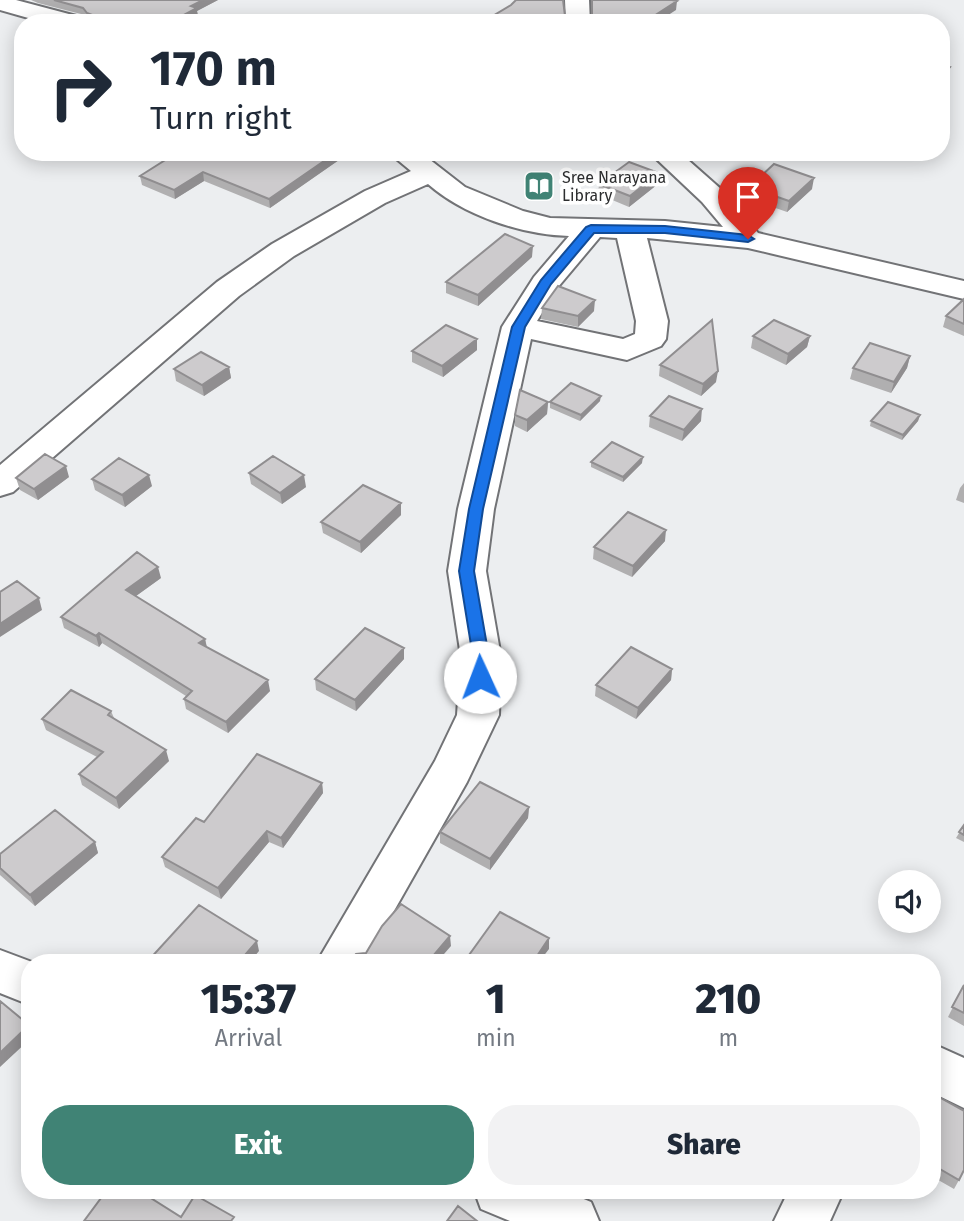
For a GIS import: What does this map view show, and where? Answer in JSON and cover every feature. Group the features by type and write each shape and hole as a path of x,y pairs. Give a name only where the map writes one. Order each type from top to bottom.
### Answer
{"street":[{"path":"0,3 41,14"},
{"path":"414,161 455,193 513,218 549,227 665,229 748,239 964,290"},
{"path":"672,161 712,196 748,239"},
{"path":"0,484 239,281 283,250 354,209 404,182 431,172"},
{"path":"345,954 453,770 478,715 481,657 467,571 476,509 518,327 545,282 591,229"},
{"path":"518,327 627,350 650,339 652,321 630,229"},
{"path":"0,971 21,980"},
{"path":"941,1071 964,1084"},
{"path":"521,1199 572,1221"},
{"path":"801,1221 813,1199"}],"building":[{"path":"54,0 203,0 191,6 197,8 186,14 90,14 83,8"},
{"path":"516,0 563,0 565,14 496,14"},
{"path":"592,0 677,1 657,14 592,14"},
{"path":"164,161 324,161 269,199 203,172 174,190 140,176"},
{"path":"629,162 659,173 630,196 599,184"},
{"path":"774,164 814,178 789,201 749,187"},
{"path":"505,234 533,246 478,295 446,282"},
{"path":"558,286 595,300 578,316 542,308"},
{"path":"964,299 964,324 946,316"},
{"path":"712,320 718,371 703,384 660,365"},
{"path":"774,320 810,336 788,354 753,336"},
{"path":"446,325 477,339 442,366 412,351"},
{"path":"870,343 910,356 894,382 853,368"},
{"path":"201,352 229,367 202,385 174,369"},
{"path":"571,383 601,396 581,415 550,402"},
{"path":"520,390 548,402 527,420 515,415"},
{"path":"669,396 702,409 684,430 650,416"},
{"path":"888,402 920,415 903,435 871,421"},
{"path":"612,442 643,457 623,477 591,462"},
{"path":"45,454 66,466 34,489 16,478"},
{"path":"273,456 304,475 280,493 249,473"},
{"path":"119,458 149,475 122,495 92,479"},
{"path":"363,485 401,503 360,542 321,522"},
{"path":"628,512 666,530 633,566 594,547"},
{"path":"137,552 158,567 126,590 205,639 199,643 268,680 226,722 184,699 192,691 99,633 96,636 61,617"},
{"path":"17,581 39,598 0,624 0,592"},
{"path":"365,628 404,648 355,700 315,679"},
{"path":"631,647 672,669 638,708 596,685"},
{"path":"71,690 111,711 108,715 166,750 116,798 79,774 103,752 42,719"},
{"path":"257,754 322,783 281,838 267,831 218,888 162,857 196,818 204,822"},
{"path":"480,782 529,807 490,859 440,832"},
{"path":"55,810 95,842 30,895 0,868 0,854"},
{"path":"401,904 450,936 435,954 356,954 366,953 382,926"},
{"path":"199,905 257,941 246,954 154,954"},
{"path":"500,912 549,938 538,954 470,954"},
{"path":"964,985 964,1013 952,1007"},
{"path":"0,1001 21,1018 21,1033 0,1053"},
{"path":"941,1098 964,1111 964,1170 959,1180 941,1170"},
{"path":"100,1199 152,1199 181,1217 192,1199 202,1199 234,1217 231,1221 84,1221"},
{"path":"458,1206 477,1221 447,1221"}],"place":[{"name":"Sree Narayana Library","path":"539,186"}],"route":[{"path":"480,677 481,657 467,571 476,509 518,327 545,282 591,229 665,229 748,239"}]}
